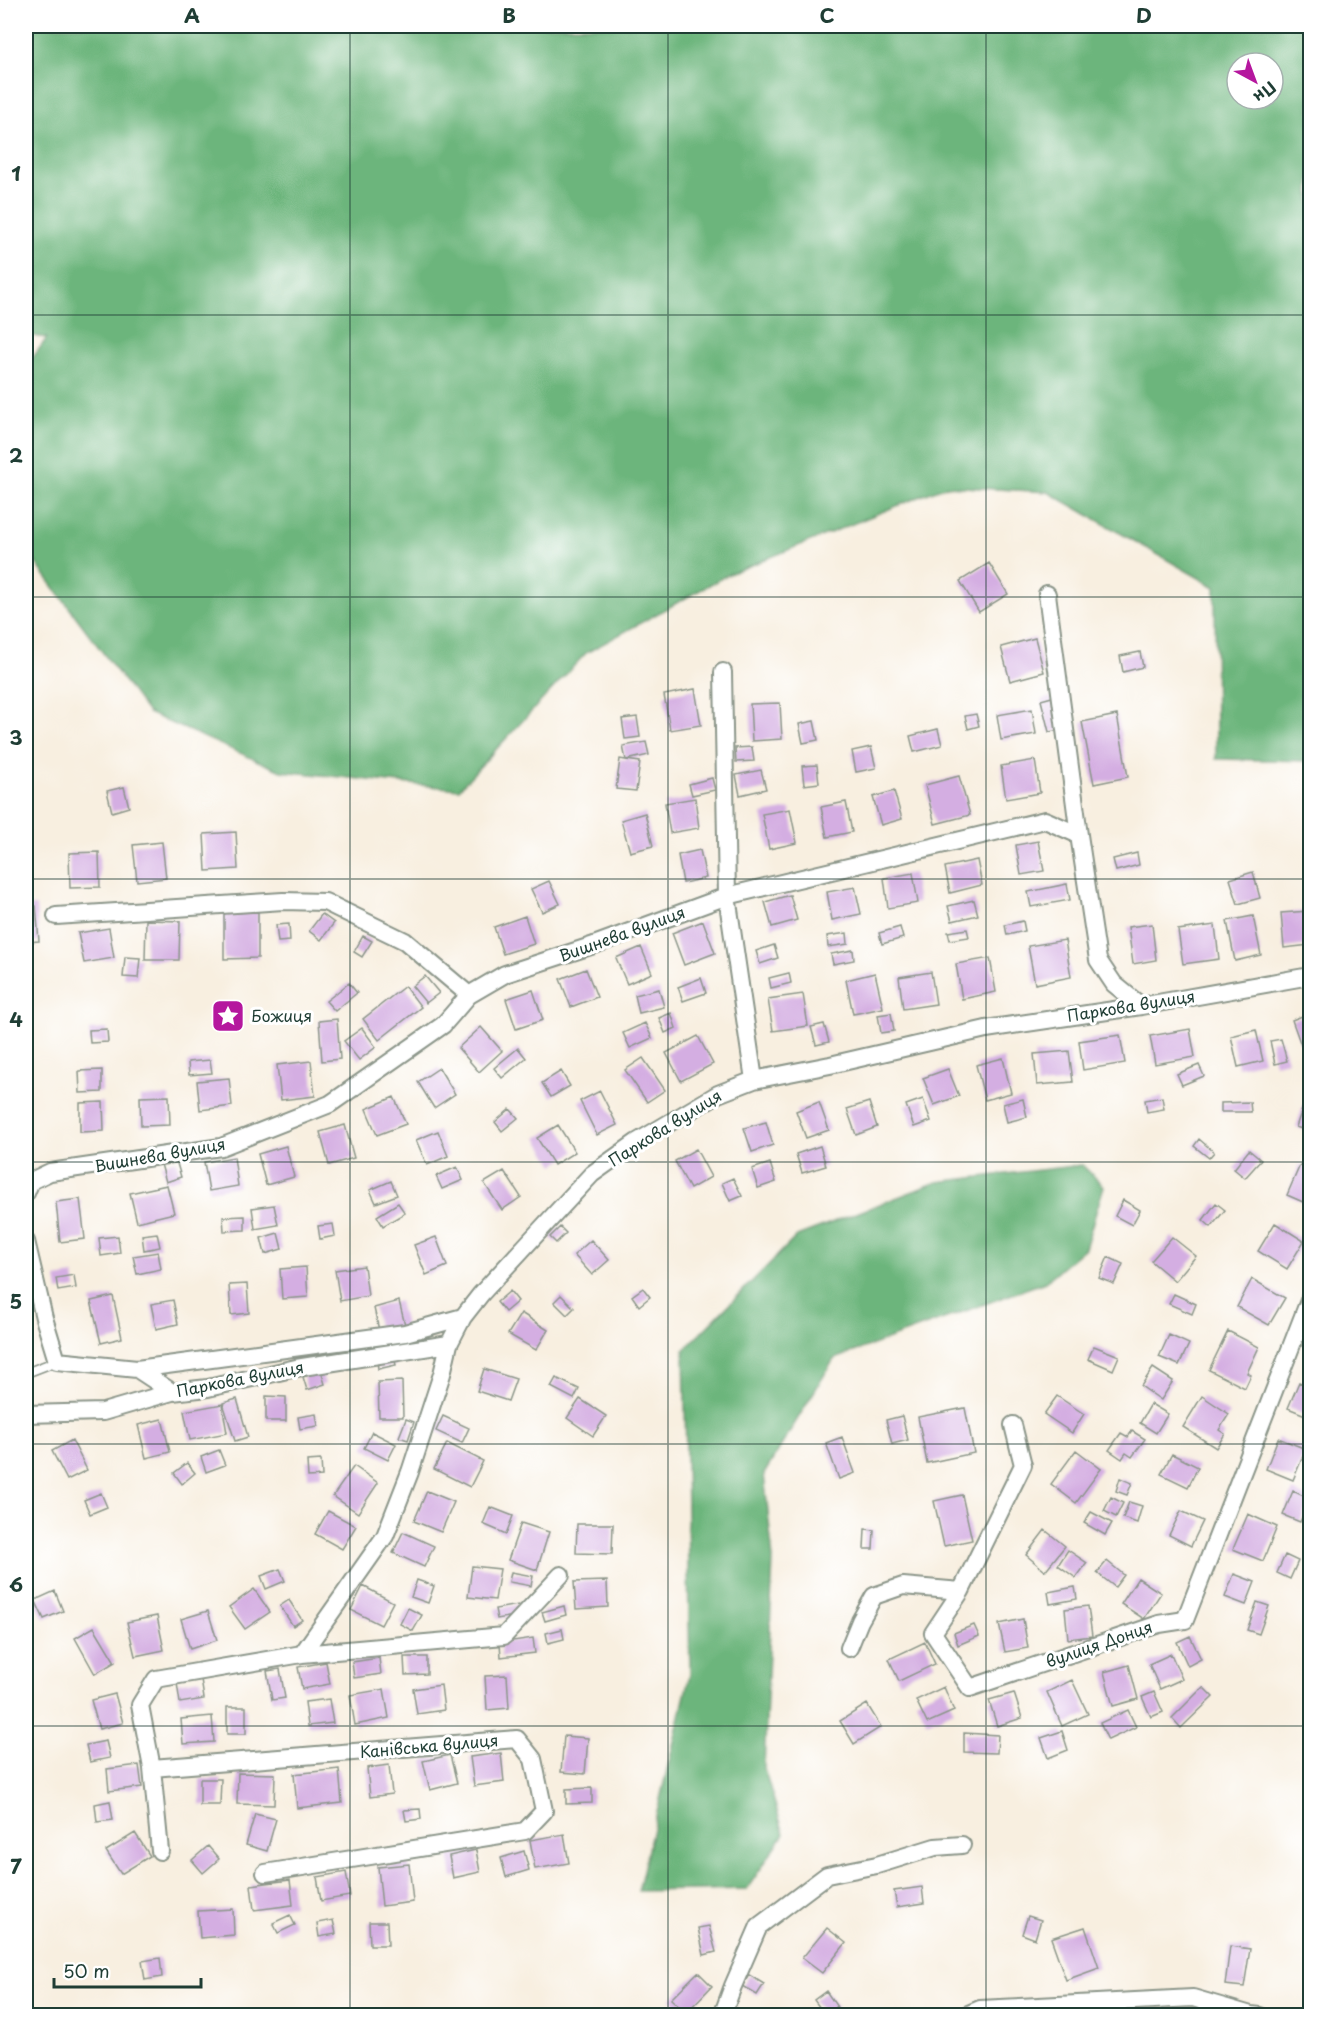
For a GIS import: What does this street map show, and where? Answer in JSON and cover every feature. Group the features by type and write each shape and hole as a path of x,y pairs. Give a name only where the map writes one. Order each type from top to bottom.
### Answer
{"street":[{"path":"1047,594 1098,960 1114,984 1142,1006"},
{"path":"723,672 727,896 754,1080"},
{"name":"Вишнева вулиця","path":"26,1192 31,1181 50,1172 221,1147 330,1104 443,1025 469,995 505,974 594,945 727,896 1044,819 1079,835"},
{"path":"56,916 283,901 325,902 405,941 469,995"},
{"name":"Паркова вулиця","path":"26,1414 103,1412 172,1392 208,1388 296,1368 449,1344 463,1317 482,1294 592,1174 638,1142 718,1094 754,1080 986,1029 1142,1006 1311,976"},
{"path":"26,1241 44,1318 57,1361 137,1370 405,1333 463,1317"},
{"name":"вулиця Донця","path":"1013,1425 1023,1465 961,1592 933,1633 970,1688 1159,1624 1185,1620 1311,1298"},
{"path":"302,1654 385,1536 410,1472 442,1374 449,1344"},
{"path":"137,1370 172,1392"},
{"path":"160,1851 152,1768 140,1705 156,1679 302,1654 504,1636 561,1575"},
{"path":"849,1648 874,1596 903,1587 961,1592"},
{"name":"Канівська вулиця","path":"152,1768 517,1739 533,1759 544,1811 525,1831 265,1873"},
{"path":"722,2016 732,1986 759,1926 827,1875 878,1865 935,1847 962,1845"},
{"path":"964,2016 980,2008 1193,1998 1260,2016"}],"lane":[{"path":"26,1373 57,1361"}],"green space":[{"path":"26,26 1310,26 1310,761 1216,759 1215,587 1048,492 946,486 729,574 586,653 459,789 281,771 148,713 26,550 26,367 47,338 26,335"},
{"path":"1082,1165 1104,1186 1085,1248 1045,1282 834,1359 764,1474 773,1559 764,1768 784,1834 747,1889 638,1891 690,1674 684,1350 797,1236 937,1182"}],"building":[{"path":"989,563 1008,594 979,612 960,581"},
{"path":"1035,638 1044,672 1010,681 1001,647"},
{"path":"1140,652 1143,667 1123,672 1120,656"},
{"path":"695,689 701,725 670,730 664,695"},
{"path":"1052,697 1061,730 1049,732 1041,700"},
{"path":"780,703 782,739 752,741 750,704"},
{"path":"1032,709 1036,734 1001,740 997,715"},
{"path":"976,714 979,726 968,729 965,716"},
{"path":"1117,715 1128,777 1094,784 1082,722"},
{"path":"637,717 640,737 625,739 622,719"},
{"path":"814,721 818,740 803,743 799,724"},
{"path":"938,729 942,745 914,752 910,736"},
{"path":"646,742 649,755 626,760 623,746"},
{"path":"752,747 754,761 736,762 735,748"},
{"path":"871,747 876,768 856,772 852,751"},
{"path":"620,759 640,762 636,791 616,789"},
{"path":"1035,760 1040,793 1006,799 1001,766"},
{"path":"817,765 819,783 804,785 802,766"},
{"path":"761,770 766,789 740,795 736,775"},
{"path":"959,776 970,815 935,824 925,785"},
{"path":"712,778 715,790 692,795 689,784"},
{"path":"124,787 129,807 112,812 107,791"},
{"path":"894,791 902,819 881,825 873,797"},
{"path":"695,798 699,828 670,833 665,803"},
{"path":"846,802 852,832 827,837 821,807"},
{"path":"790,809 797,843 769,849 762,814"},
{"path":"645,813 653,846 630,852 621,820"},
{"path":"236,832 238,869 206,871 204,834"},
{"path":"1038,841 1044,871 1021,875 1016,845"},
{"path":"162,842 166,878 137,881 133,845"},
{"path":"700,850 706,878 683,883 678,855"},
{"path":"99,852 100,887 70,888 69,853"},
{"path":"1137,853 1139,865 1116,871 1113,859"},
{"path":"977,860 982,885 950,893 945,867"},
{"path":"1253,872 1260,898 1238,904 1230,879"},
{"path":"913,873 918,903 888,908 884,878"},
{"path":"549,881 560,904 542,912 531,889"},
{"path":"1067,884 1070,900 1031,907 1028,892"},
{"path":"855,887 861,914 832,920 827,892"},
{"path":"790,895 797,920 772,927 765,902"},
{"path":"974,900 978,915 952,921 948,906"},
{"path":"36,906 39,941 26,942 26,907"},
{"path":"1309,911 1310,945 1284,948 1281,913"},
{"path":"258,912 258,958 224,959 224,913"},
{"path":"322,914 334,923 321,940 309,931"},
{"path":"525,916 534,944 503,954 494,927"},
{"path":"1253,916 1261,955 1235,961 1227,921"},
{"path":"146,920 180,921 179,960 145,960"},
{"path":"703,921 715,953 684,965 672,933"},
{"path":"1023,921 1025,931 1007,935 1005,925"},
{"path":"289,924 290,941 278,942 276,925"},
{"path":"1152,924 1156,960 1133,964 1128,927"},
{"path":"1215,925 1219,959 1183,964 1178,930"},
{"path":"900,927 903,938 882,944 879,933"},
{"path":"109,928 114,958 84,963 78,933"},
{"path":"967,929 969,937 950,940 948,932"},
{"path":"847,933 848,944 828,947 827,936"},
{"path":"363,936 372,941 362,957 354,952"},
{"path":"1065,940 1071,977 1035,984 1028,946"},
{"path":"774,945 778,958 760,964 756,951"},
{"path":"641,947 652,973 627,984 616,958"},
{"path":"853,950 854,960 833,964 831,954"},
{"path":"125,957 140,958 138,978 123,977"},
{"path":"990,958 996,992 962,999 956,964"},
{"path":"586,969 597,997 571,1007 560,979"},
{"path":"931,972 936,1004 903,1009 899,977"},
{"path":"789,973 791,983 771,988 769,978"},
{"path":"875,973 883,1008 853,1014 846,980"},
{"path":"425,976 439,993 426,1003 412,986"},
{"path":"701,978 706,993 683,1001 678,987"},
{"path":"349,983 357,993 335,1011 326,1001"},
{"path":"405,986 421,1007 379,1040 363,1019"},
{"path":"659,989 664,1007 639,1013 635,995"},
{"path":"533,990 543,1020 516,1029 506,999"},
{"path":"803,994 808,1026 773,1031 768,999"},
{"path":"671,1013 676,1028 665,1033 659,1018"},
{"path":"891,1013 894,1031 881,1033 878,1015"},
{"path":"1310,1013 1310,1042 1301,1045 1292,1020"},
{"path":"337,1019 340,1059 322,1061 319,1021"},
{"path":"645,1023 652,1038 630,1048 623,1033"},
{"path":"824,1024 829,1042 816,1045 811,1027"},
{"path":"481,1027 502,1051 479,1072 458,1048"},
{"path":"362,1028 376,1047 359,1060 344,1041"},
{"path":"107,1029 108,1042 90,1043 89,1030"},
{"path":"1190,1029 1195,1057 1155,1064 1150,1036"},
{"path":"1256,1030 1263,1061 1238,1067 1231,1036"},
{"path":"1120,1035 1125,1063 1083,1070 1079,1041"},
{"path":"698,1036 713,1064 681,1081 666,1053"},
{"path":"1281,1039 1287,1061 1275,1064 1270,1041"},
{"path":"518,1048 526,1058 502,1078 494,1068"},
{"path":"1069,1051 1073,1082 1037,1085 1034,1054"},
{"path":"643,1058 665,1090 647,1102 625,1070"},
{"path":"1003,1058 1011,1093 985,1100 976,1065"},
{"path":"210,1060 212,1073 189,1075 188,1062"},
{"path":"311,1061 315,1096 281,1100 277,1065"},
{"path":"1199,1065 1204,1076 1182,1085 1177,1074"},
{"path":"439,1068 455,1094 434,1108 418,1082"},
{"path":"948,1069 959,1096 934,1105 923,1078"},
{"path":"102,1070 102,1092 80,1093 79,1071"},
{"path":"561,1071 570,1086 551,1097 542,1083"},
{"path":"229,1078 232,1106 200,1110 197,1081"},
{"path":"600,1091 617,1125 597,1135 580,1101"},
{"path":"1308,1092 1310,1093 1310,1132 1296,1127"},
{"path":"169,1096 170,1125 141,1126 140,1097"},
{"path":"394,1097 406,1124 377,1135 366,1109"},
{"path":"1162,1097 1164,1109 1147,1112 1145,1100"},
{"path":"923,1099 931,1121 914,1127 906,1105"},
{"path":"1023,1099 1027,1117 1007,1122 1003,1104"},
{"path":"103,1102 104,1131 80,1132 80,1103"},
{"path":"819,1102 829,1130 806,1138 796,1111"},
{"path":"869,1102 877,1127 856,1135 847,1109"},
{"path":"1250,1102 1251,1112 1221,1112 1221,1103"},
{"path":"510,1109 518,1118 502,1131 495,1122"},
{"path":"766,1122 773,1145 752,1152 744,1128"},
{"path":"345,1125 354,1158 329,1165 320,1132"},
{"path":"558,1125 575,1152 554,1165 537,1138"},
{"path":"438,1131 448,1156 427,1165 416,1140"},
{"path":"1199,1139 1214,1152 1209,1158 1194,1146"},
{"path":"286,1146 294,1177 266,1185 258,1154"},
{"path":"820,1146 826,1166 802,1173 796,1154"},
{"path":"696,1149 711,1177 690,1189 675,1161"},
{"path":"1249,1150 1261,1160 1245,1178 1234,1169"},
{"path":"234,1157 238,1186 209,1191 204,1162"},
{"path":"176,1160 181,1177 166,1182 161,1164"},
{"path":"770,1163 776,1182 758,1188 752,1169"},
{"path":"1300,1165 1310,1169 1310,1205 1287,1195"},
{"path":"457,1167 463,1180 442,1189 436,1176"},
{"path":"504,1171 521,1197 502,1210 484,1183"},
{"path":"733,1178 742,1196 730,1201 722,1183"},
{"path":"391,1181 397,1195 376,1203 370,1190"},
{"path":"167,1185 174,1213 137,1222 130,1193"},
{"path":"80,1199 85,1239 60,1242 56,1202"},
{"path":"1123,1200 1140,1210 1132,1225 1115,1216"},
{"path":"398,1203 405,1213 383,1226 377,1216"},
{"path":"1216,1203 1225,1210 1211,1227 1203,1220"},
{"path":"274,1205 278,1225 255,1229 252,1208"},
{"path":"245,1216 245,1230 224,1231 223,1217"},
{"path":"1275,1223 1304,1241 1287,1269 1258,1251"},
{"path":"333,1224 335,1236 320,1239 318,1226"},
{"path":"560,1227 566,1233 556,1243 550,1237"},
{"path":"157,1233 160,1247 144,1250 142,1235"},
{"path":"278,1233 282,1249 265,1254 261,1238"},
{"path":"118,1236 120,1253 101,1256 99,1238"},
{"path":"436,1237 447,1266 426,1275 414,1245"},
{"path":"1172,1237 1196,1256 1175,1281 1151,1261"},
{"path":"591,1240 609,1260 592,1275 574,1255"},
{"path":"158,1252 161,1269 137,1274 133,1256"},
{"path":"1108,1257 1123,1264 1114,1284 1099,1278"},
{"path":"364,1266 368,1296 340,1301 335,1270"},
{"path":"306,1267 308,1297 282,1299 280,1269"},
{"path":"74,1275 76,1288 58,1291 56,1278"},
{"path":"1252,1279 1285,1298 1269,1325 1237,1307"},
{"path":"247,1284 249,1313 231,1315 229,1285"},
{"path":"643,1288 650,1297 639,1306 632,1296"},
{"path":"510,1291 518,1301 505,1312 497,1302"},
{"path":"1174,1294 1196,1304 1192,1314 1169,1304"},
{"path":"561,1295 574,1308 567,1315 554,1302"},
{"path":"113,1296 122,1338 101,1343 91,1301"},
{"path":"173,1300 178,1324 156,1329 151,1304"},
{"path":"399,1301 406,1329 380,1335 374,1308"},
{"path":"521,1313 548,1330 536,1350 508,1334"},
{"path":"1228,1331 1259,1347 1247,1373 1251,1375 1245,1388 1209,1370"},
{"path":"1169,1335 1189,1344 1179,1365 1159,1357"},
{"path":"1094,1346 1119,1356 1113,1370 1088,1359"},
{"path":"394,1357 396,1365 378,1369 377,1361"},
{"path":"1153,1368 1173,1381 1161,1400 1141,1386"},
{"path":"484,1369 516,1379 508,1401 477,1391"},
{"path":"321,1371 325,1384 307,1390 303,1377"},
{"path":"556,1378 579,1389 574,1399 551,1387"},
{"path":"402,1381 403,1417 379,1417 378,1382"},
{"path":"1299,1382 1310,1387 1310,1417 1288,1408"},
{"path":"266,1396 286,1397 286,1421 266,1421"},
{"path":"1057,1396 1084,1414 1072,1433 1044,1414"},
{"path":"1202,1396 1229,1414 1219,1430 1225,1434 1216,1448 1183,1427"},
{"path":"237,1399 248,1437 235,1441 223,1403"},
{"path":"580,1399 606,1416 593,1436 567,1418"},
{"path":"222,1404 227,1433 190,1440 184,1411"},
{"path":"1151,1404 1168,1414 1156,1433 1140,1423"},
{"path":"965,1408 974,1453 927,1463 918,1417"},
{"path":"316,1414 318,1426 300,1429 298,1417"},
{"path":"443,1416 469,1428 462,1443 436,1431"},
{"path":"902,1416 908,1440 892,1444 886,1420"},
{"path":"162,1419 170,1452 146,1458 138,1425"},
{"path":"406,1419 414,1422 408,1440 399,1437"},
{"path":"1132,1431 1145,1439 1132,1457 1126,1453 1122,1459 1109,1450 1121,1433 1128,1437"},
{"path":"372,1432 396,1444 388,1460 364,1448"},
{"path":"842,1437 855,1473 839,1479 826,1443"},
{"path":"1278,1438 1306,1449 1293,1480 1266,1469"},
{"path":"72,1440 87,1470 67,1480 52,1451"},
{"path":"447,1443 483,1461 470,1487 434,1469"},
{"path":"219,1450 225,1465 206,1472 201,1457"},
{"path":"1076,1450 1101,1469 1076,1503 1051,1484"},
{"path":"1172,1454 1198,1467 1188,1487 1161,1474"},
{"path":"321,1460 322,1476 308,1477 307,1461"},
{"path":"187,1463 195,1473 182,1484 174,1473"},
{"path":"354,1466 378,1483 358,1513 333,1496"},
{"path":"1120,1478 1132,1483 1127,1495 1116,1491"},
{"path":"427,1491 454,1502 441,1532 414,1521"},
{"path":"1293,1491 1310,1499 1300,1522 1283,1515"},
{"path":"101,1493 107,1507 90,1514 84,1500"},
{"path":"962,1495 972,1540 944,1546 934,1501"},
{"path":"1111,1497 1123,1503 1116,1517 1104,1511"},
{"path":"1129,1502 1142,1506 1137,1523 1123,1518"},
{"path":"490,1507 513,1516 506,1534 483,1524"},
{"path":"328,1511 356,1526 342,1549 315,1534"},
{"path":"1181,1511 1203,1521 1191,1546 1169,1535"},
{"path":"1091,1512 1112,1523 1105,1535 1084,1523"},
{"path":"1248,1514 1277,1527 1263,1561 1233,1549"},
{"path":"521,1523 549,1532 537,1570 508,1560"},
{"path":"577,1524 613,1524 612,1554 576,1553"},
{"path":"865,1529 874,1530 873,1549 864,1549"},
{"path":"1045,1530 1065,1546 1045,1571 1026,1555"},
{"path":"403,1532 434,1546 424,1567 393,1553"},
{"path":"1068,1550 1087,1563 1076,1578 1058,1565"},
{"path":"1285,1555 1298,1561 1290,1579 1277,1573"},
{"path":"1107,1561 1124,1575 1115,1587 1097,1573"},
{"path":"472,1566 500,1569 495,1600 468,1597"},
{"path":"280,1569 285,1581 266,1589 261,1576"},
{"path":"511,1572 533,1576 531,1586 509,1582"},
{"path":"1234,1574 1255,1582 1246,1605 1225,1597"},
{"path":"1138,1578 1161,1593 1144,1619 1121,1604"},
{"path":"417,1580 434,1586 428,1603 411,1597"},
{"path":"607,1581 608,1607 576,1609 574,1582"},
{"path":"363,1586 393,1602 381,1625 351,1610"},
{"path":"1075,1587 1077,1599 1050,1604 1048,1592"},
{"path":"254,1589 270,1612 245,1629 229,1607"},
{"path":"55,1591 63,1611 44,1619 35,1600"},
{"path":"289,1600 302,1620 293,1626 280,1606"},
{"path":"1257,1602 1269,1606 1259,1634 1247,1630"},
{"path":"518,1605 520,1615 497,1619 495,1609"},
{"path":"564,1606 566,1615 545,1621 542,1612"},
{"path":"1088,1606 1092,1636 1068,1639 1065,1609"},
{"path":"408,1608 422,1615 413,1631 400,1624"},
{"path":"208,1611 217,1640 190,1649 181,1619"},
{"path":"157,1616 164,1650 135,1656 127,1622"},
{"path":"1023,1619 1028,1648 1005,1652 999,1624"},
{"path":"974,1625 979,1636 958,1645 954,1633"},
{"path":"94,1627 115,1662 95,1674 75,1638"},
{"path":"562,1629 564,1639 548,1643 546,1633"},
{"path":"1190,1636 1201,1659 1188,1666 1177,1642"},
{"path":"533,1638 535,1653 501,1657 500,1643"},
{"path":"925,1642 935,1664 899,1681 889,1659"},
{"path":"1171,1654 1182,1679 1160,1689 1149,1664"},
{"path":"404,1657 427,1657 427,1674 405,1675"},
{"path":"379,1658 381,1674 354,1678 352,1662"},
{"path":"326,1662 330,1684 302,1689 298,1667"},
{"path":"1129,1665 1138,1699 1113,1706 1104,1672"},
{"path":"280,1669 285,1698 272,1700 267,1671"},
{"path":"507,1675 509,1708 487,1710 485,1676"},
{"path":"201,1679 204,1699 180,1703 177,1683"},
{"path":"1072,1680 1088,1714 1062,1726 1047,1692"},
{"path":"441,1685 444,1710 417,1714 413,1689"},
{"path":"944,1687 954,1711 927,1723 916,1700"},
{"path":"1203,1687 1213,1697 1181,1728 1172,1718"},
{"path":"384,1689 389,1718 355,1725 350,1695"},
{"path":"1154,1692 1163,1712 1151,1717 1142,1697"},
{"path":"1014,1693 1022,1718 997,1726 989,1700"},
{"path":"115,1694 123,1723 99,1729 91,1700"},
{"path":"329,1699 333,1723 308,1726 305,1702"},
{"path":"867,1704 881,1727 854,1744 840,1721"},
{"path":"227,1707 246,1707 246,1734 227,1734"},
{"path":"1128,1710 1136,1727 1108,1740 1100,1723"},
{"path":"212,1716 214,1742 183,1744 181,1719"},
{"path":"1062,1731 1068,1750 1048,1758 1041,1738"},
{"path":"964,1733 998,1735 997,1753 964,1752"},
{"path":"564,1736 588,1738 585,1774 561,1772"},
{"path":"106,1741 110,1758 90,1762 86,1745"},
{"path":"501,1753 504,1782 474,1786 470,1757"},
{"path":"450,1755 457,1783 430,1790 423,1761"},
{"path":"139,1765 142,1787 109,1791 107,1769"},
{"path":"389,1765 392,1794 370,1797 367,1768"},
{"path":"339,1769 342,1803 297,1808 294,1774"},
{"path":"238,1773 275,1774 274,1805 237,1804"},
{"path":"200,1779 221,1779 220,1805 200,1805"},
{"path":"592,1788 592,1803 566,1804 566,1789"},
{"path":"110,1801 113,1820 97,1822 95,1804"},
{"path":"420,1809 421,1819 406,1821 404,1810"},
{"path":"255,1814 276,1819 267,1851 246,1845"},
{"path":"135,1833 150,1856 121,1874 106,1851"},
{"path":"564,1834 569,1863 535,1869 530,1840"},
{"path":"208,1846 219,1859 203,1873 192,1860"},
{"path":"476,1850 480,1872 453,1878 449,1856"},
{"path":"524,1851 529,1870 506,1877 501,1858"},
{"path":"409,1864 413,1902 382,1906 378,1867"},
{"path":"346,1872 350,1896 321,1901 317,1877"},
{"path":"290,1880 293,1905 254,1910 251,1885"},
{"path":"922,1887 924,1903 897,1907 894,1891"},
{"path":"233,1909 234,1935 200,1938 198,1911"},
{"path":"290,1915 295,1925 278,1933 273,1923"},
{"path":"1028,1916 1041,1920 1035,1939 1022,1934"},
{"path":"333,1920 336,1934 319,1937 317,1923"},
{"path":"369,1922 387,1922 388,1945 370,1945"},
{"path":"709,1926 716,1952 704,1955 698,1928"},
{"path":"1085,1927 1099,1968 1066,1980 1051,1938"},
{"path":"827,1928 846,1943 822,1973 802,1958"},
{"path":"1230,1946 1250,1949 1244,1987 1225,1985"},
{"path":"160,1958 162,1977 145,1980 142,1961"},
{"path":"698,1972 712,1986 686,2013 671,1999"},
{"path":"749,1975 764,1984 757,1995 742,1986"},
{"path":"826,1991 837,2007 825,2015 814,2000"}],"place":[{"name":"Божиця","path":"228,1016"}]}
